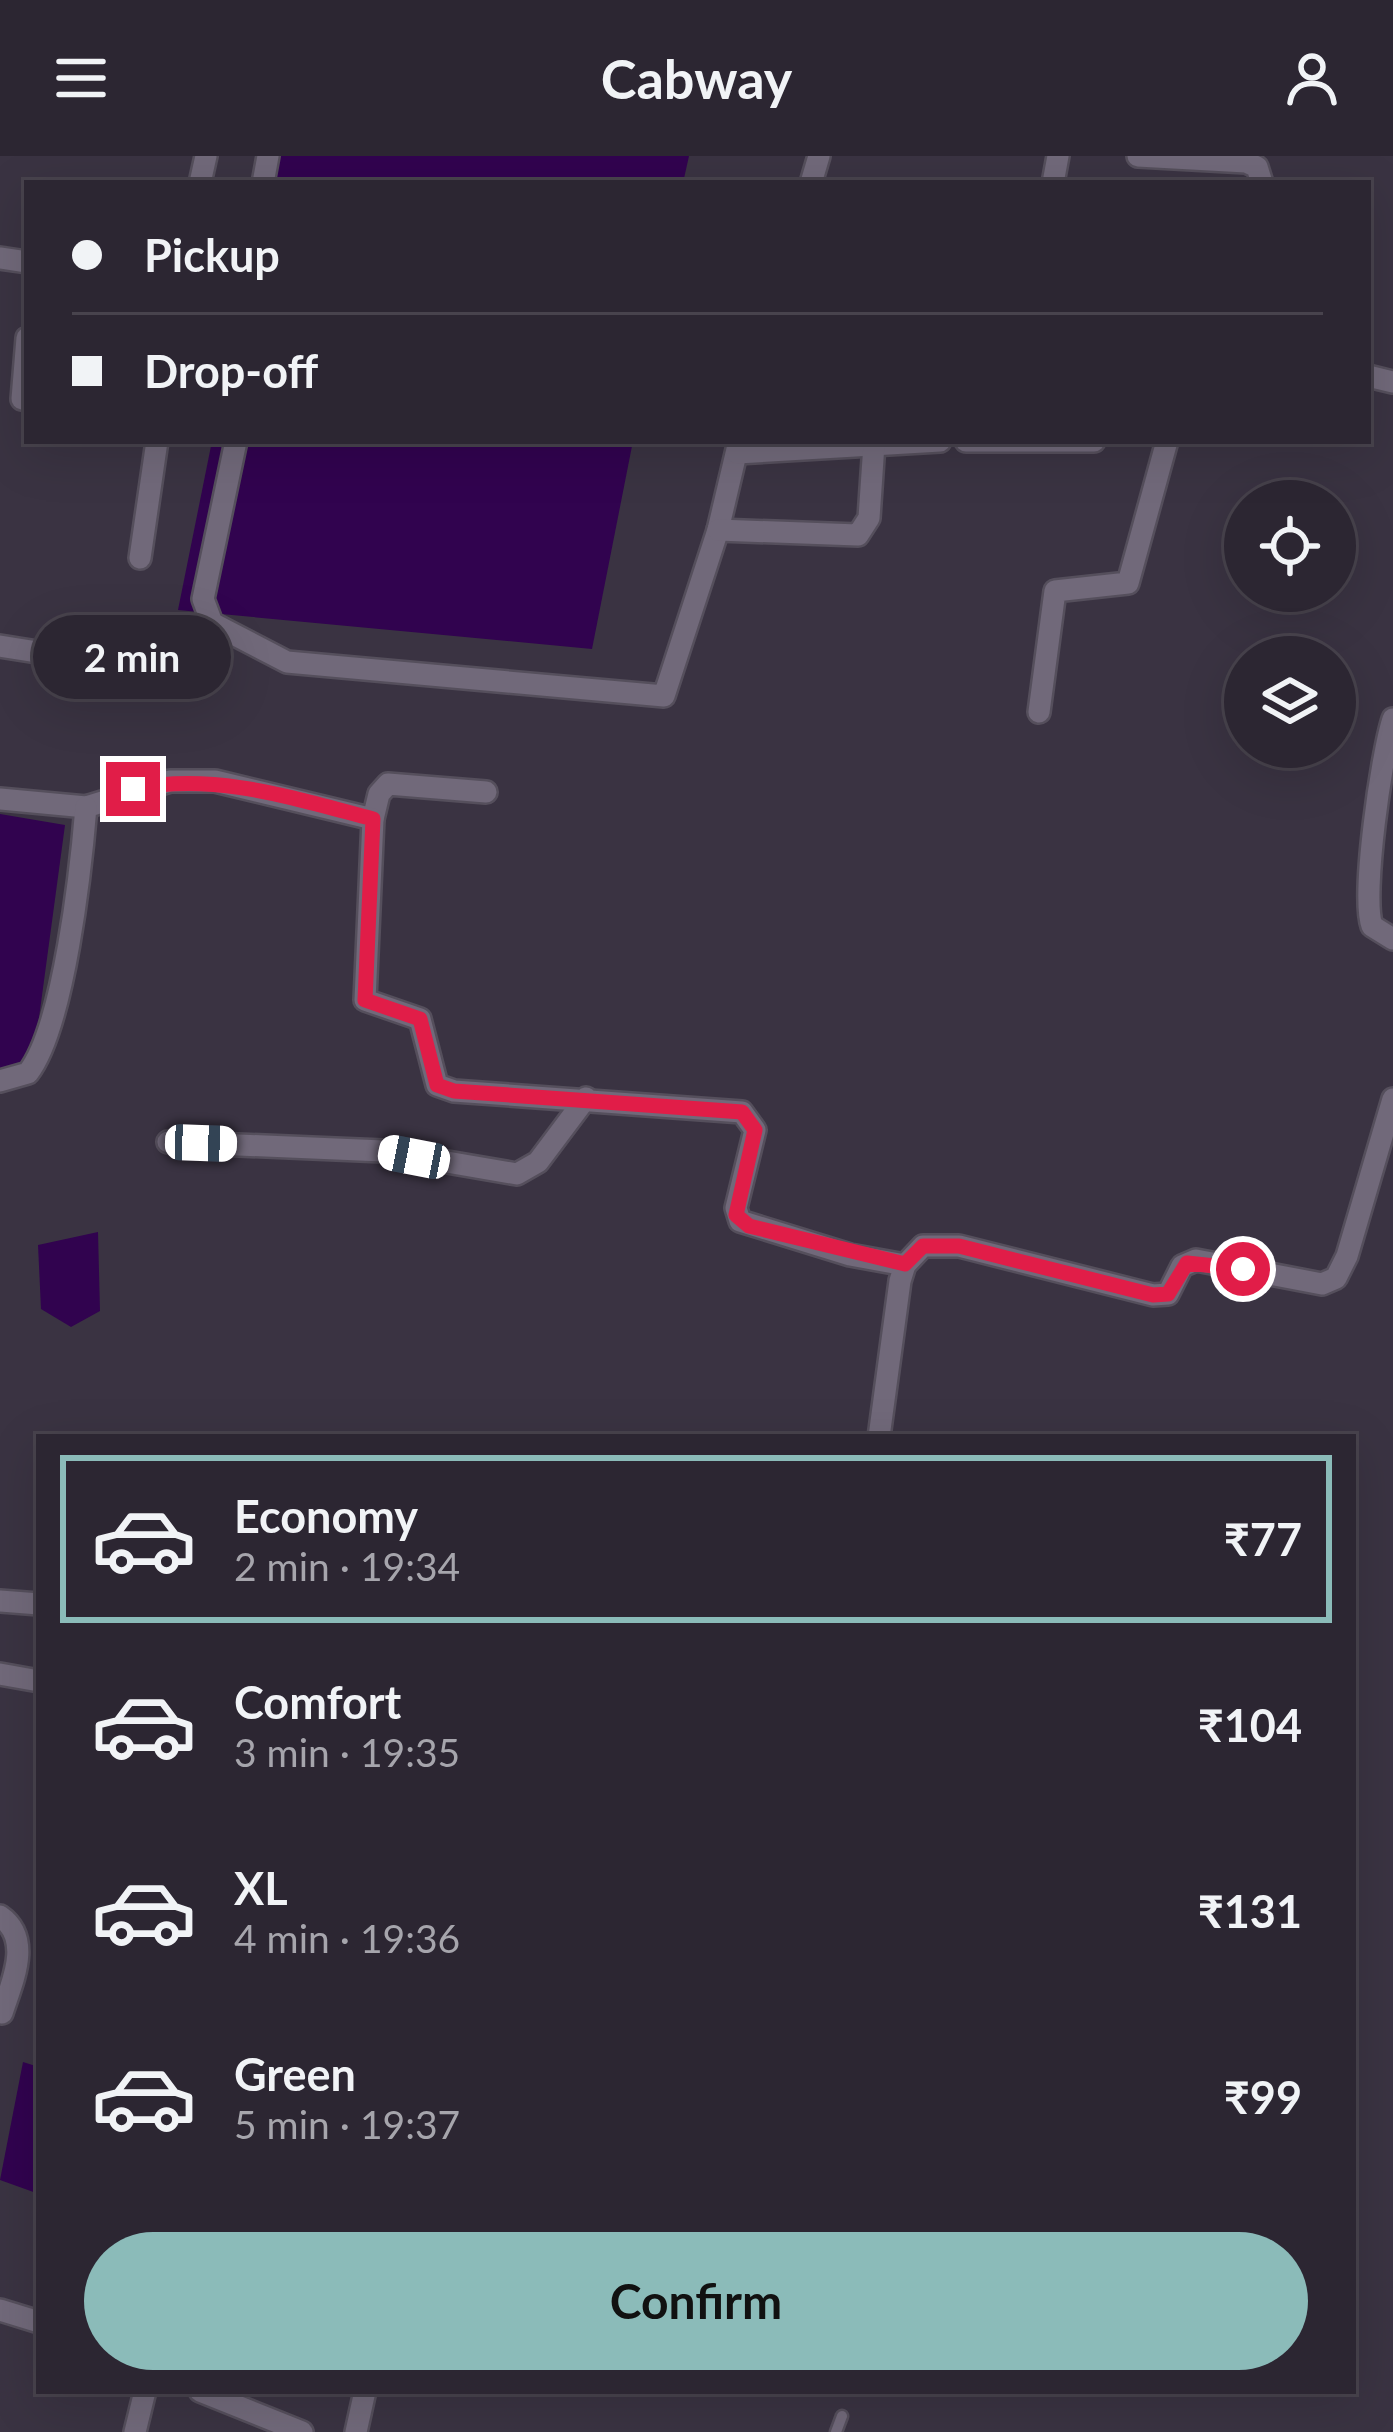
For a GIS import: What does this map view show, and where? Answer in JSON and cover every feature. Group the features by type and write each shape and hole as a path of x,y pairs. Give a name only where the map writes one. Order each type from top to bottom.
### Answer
{"street":[{"path":"1138,156 1246,162 1257,167 1261,180"},
{"path":"22,400 24,375"},
{"path":"140,558 157,444"},
{"path":"235,444 203,599 212,623 287,662 664,696 718,530 738,447 840,444"},
{"path":"718,530 858,536 868,518 874,444"},
{"path":"1039,712 1055,591 1128,583 1166,444"},
{"path":"0,646 119,665"},
{"path":"1393,719 1381,769 1368,901 1372,926 1393,939"},
{"path":"0,799 86,807 170,781 215,781 373,819"},
{"path":"486,792 388,784 379,794 373,819 363,989 368,1005 420,1019 432,1075 442,1089 742,1112 755,1130 736,1208 740,1221 850,1255 905,1264"},
{"path":"0,1081 28,1073 44,1040 74,914 86,807"},
{"path":"168,1142 383,1151 517,1174 538,1162 586,1098"},
{"path":"879,1434 905,1264 914,1252 937,1243 1153,1295 1168,1294 1182,1266 1196,1260 1313,1285 1329,1282 1347,1256 1393,1100"},
{"path":"0,1601 36,1604"},
{"path":"0,1674 36,1680"},
{"path":"0,1916 18,1938 18,1960 2,2013"},
{"path":"0,2310 36,2321"},
{"path":"135,2432 144,2394"},
{"path":"207,2394 302,2432"},
{"path":"356,2432 364,2394"}],"lane":[{"path":"836,2432 842,2416"}],"shaded area":[{"path":"268,156 689,156 684,180 264,180"},
{"path":"211,444 632,444 592,649 178,610"},
{"path":"0,814 65,825 31,1077 0,1072"},
{"path":"98,1232 100,1311 71,1327 41,1309 38,1245"},
{"path":"23,2062 36,2066 36,2193 0,2180"}],"route":[{"path":"133,789 170,781 215,781 373,819 365,1000 368,1005 412,1013 420,1019 437,1085 454,1091 742,1112 751,1118 755,1130 736,1215 749,1226 850,1255 905,1264 923,1246 959,1246 1161,1296 1172,1289 1182,1266 1196,1260 1243,1269"}]}
